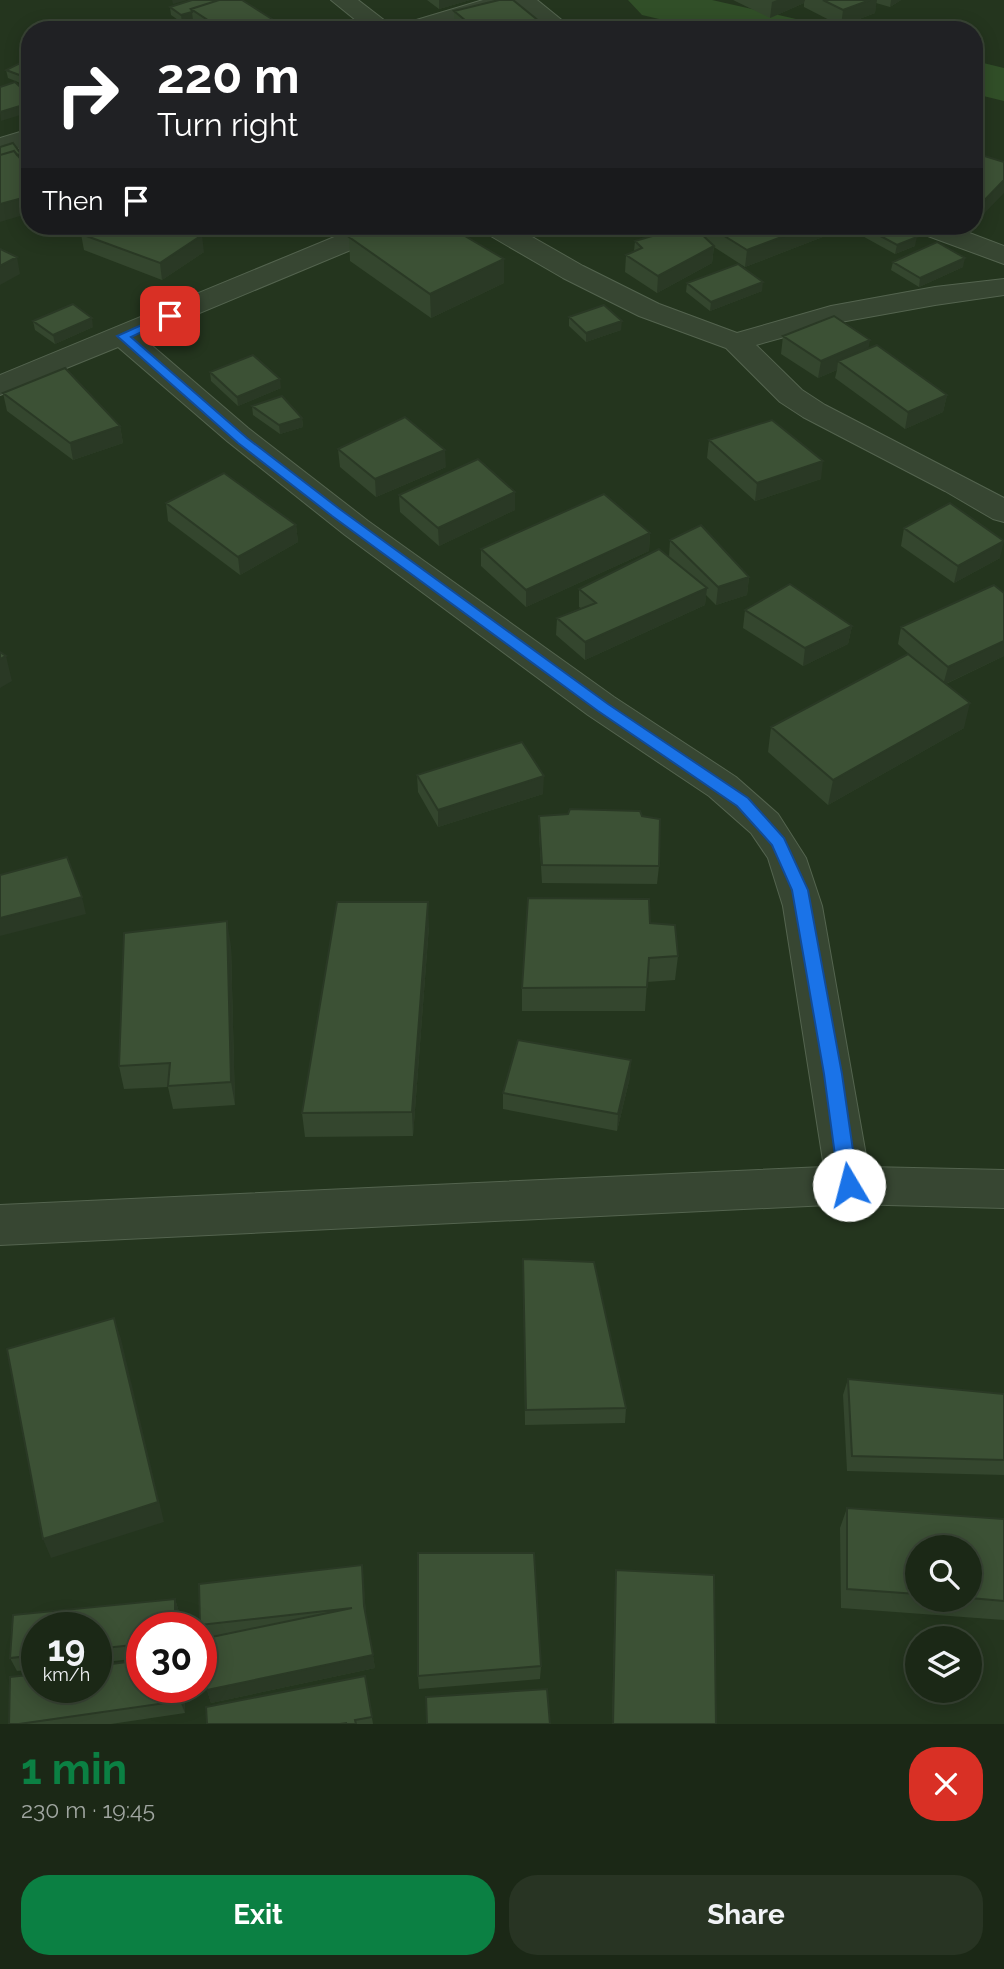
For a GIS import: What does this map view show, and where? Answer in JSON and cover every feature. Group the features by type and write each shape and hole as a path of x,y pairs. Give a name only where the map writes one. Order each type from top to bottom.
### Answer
{"street":[{"path":"343,0 372,21"},
{"path":"434,21 508,0"},
{"path":"522,0 550,21"},
{"path":"0,146 21,140"},
{"path":"0,386 363,235"},
{"path":"509,235 573,272 649,310 736,342 791,396 814,411 956,484 1004,512"},
{"path":"950,235 1004,256"},
{"path":"736,342 831,315 935,296 1004,287"},
{"path":"123,336 243,440 337,513 603,708 743,802 778,842 800,890 833,1074 849,1185"},
{"path":"0,1225 849,1185 1004,1189"}],"building":[{"path":"192,0 219,0 181,15 170,7"},
{"path":"219,0 242,0 275,21 209,21 191,9"},
{"path":"499,0 513,0 539,21 466,21 454,11"},
{"path":"823,0 870,0 843,10"},
{"path":"21,62 21,76 6,70"},
{"path":"15,82 21,88 21,106 0,112 0,87"},
{"path":"13,143 21,154 17,155 14,151 0,155 0,147"},
{"path":"14,151 21,159 21,198 0,204 0,155"},
{"path":"983,155 1004,162 1004,180 983,202"},
{"path":"84,235 202,235 160,263"},
{"path":"463,235 504,259 430,294 349,237"},
{"path":"655,235 702,235 714,246 658,276 626,255 642,248 635,241"},
{"path":"723,235 787,235 747,250"},
{"path":"879,235 917,237 897,245"},
{"path":"937,242 965,258 920,278 893,262"},
{"path":"0,249 17,257 0,266"},
{"path":"738,264 763,282 711,302 687,283"},
{"path":"73,304 92,318 53,335 33,321"},
{"path":"604,305 622,321 586,333 569,317"},
{"path":"834,316 870,340 821,361 783,336"},
{"path":"877,345 947,395 908,412 838,361"},
{"path":"253,355 280,379 237,397 210,372"},
{"path":"65,368 120,426 70,443 3,393"},
{"path":"282,396 302,418 279,425 252,406"},
{"path":"405,417 445,450 375,479 338,449"},
{"path":"772,420 823,461 757,483 709,440"},
{"path":"478,459 515,492 438,528 399,495"},
{"path":"224,473 296,525 238,557 166,503"},
{"path":"604,494 650,533 526,590 481,549"},
{"path":"950,503 1004,541 958,566 904,528"},
{"path":"701,525 749,577 718,587 670,540"},
{"path":"659,549 707,588 585,642 557,618 596,603 579,589"},
{"path":"790,584 852,626 805,648 745,610"},
{"path":"994,585 1004,593 1004,641 948,667 901,627"},
{"path":"908,654 970,703 833,780 771,727"},
{"path":"522,742 544,776 438,810 417,775"},
{"path":"570,809 640,811 642,816 660,819 659,866 542,865 539,816 568,814"},
{"path":"67,857 82,897 0,918 0,875"},
{"path":"528,898 649,899 650,923 675,925 678,956 649,958 647,987 522,988"},
{"path":"337,902 428,902 412,1112 302,1113"},
{"path":"227,921 231,1082 168,1086 170,1063 119,1066 124,933"},
{"path":"518,1040 631,1060 618,1114 503,1093"},
{"path":"523,1259 594,1262 626,1408 526,1410"},
{"path":"114,1318 158,1502 43,1539 7,1349"},
{"path":"848,1379 1004,1394 1004,1460 852,1456"},
{"path":"847,1508 1004,1519 1004,1601 982,1599 982,1535 905,1535 905,1593 847,1589"},
{"path":"418,1553 534,1553 541,1666 418,1676"},
{"path":"362,1565 364,1606 373,1655 217,1688 217,1636 352,1608 217,1623 217,1612 200,1612 199,1584"},
{"path":"616,1570 714,1575 716,1724 613,1724"},
{"path":"175,1599 175,1612 126,1612 126,1646 112,1647 112,1612 43,1612"},
{"path":"21,1614 21,1657 10,1658 13,1615"},
{"path":"126,1662 126,1703 166,1703 9,1724 10,1677 21,1676 21,1703 112,1703 112,1664"},
{"path":"365,1676 372,1717 355,1720 356,1724 207,1724 206,1707"},
{"path":"547,1689 550,1724 427,1724 426,1697"}],"waterway":[{"path":"654,0 660,4 736,21"},
{"path":"983,79 1004,85"}],"route":[{"path":"170,316 123,336 243,440 337,513 603,708 743,802 778,842 800,890 833,1074 849,1185"}]}
